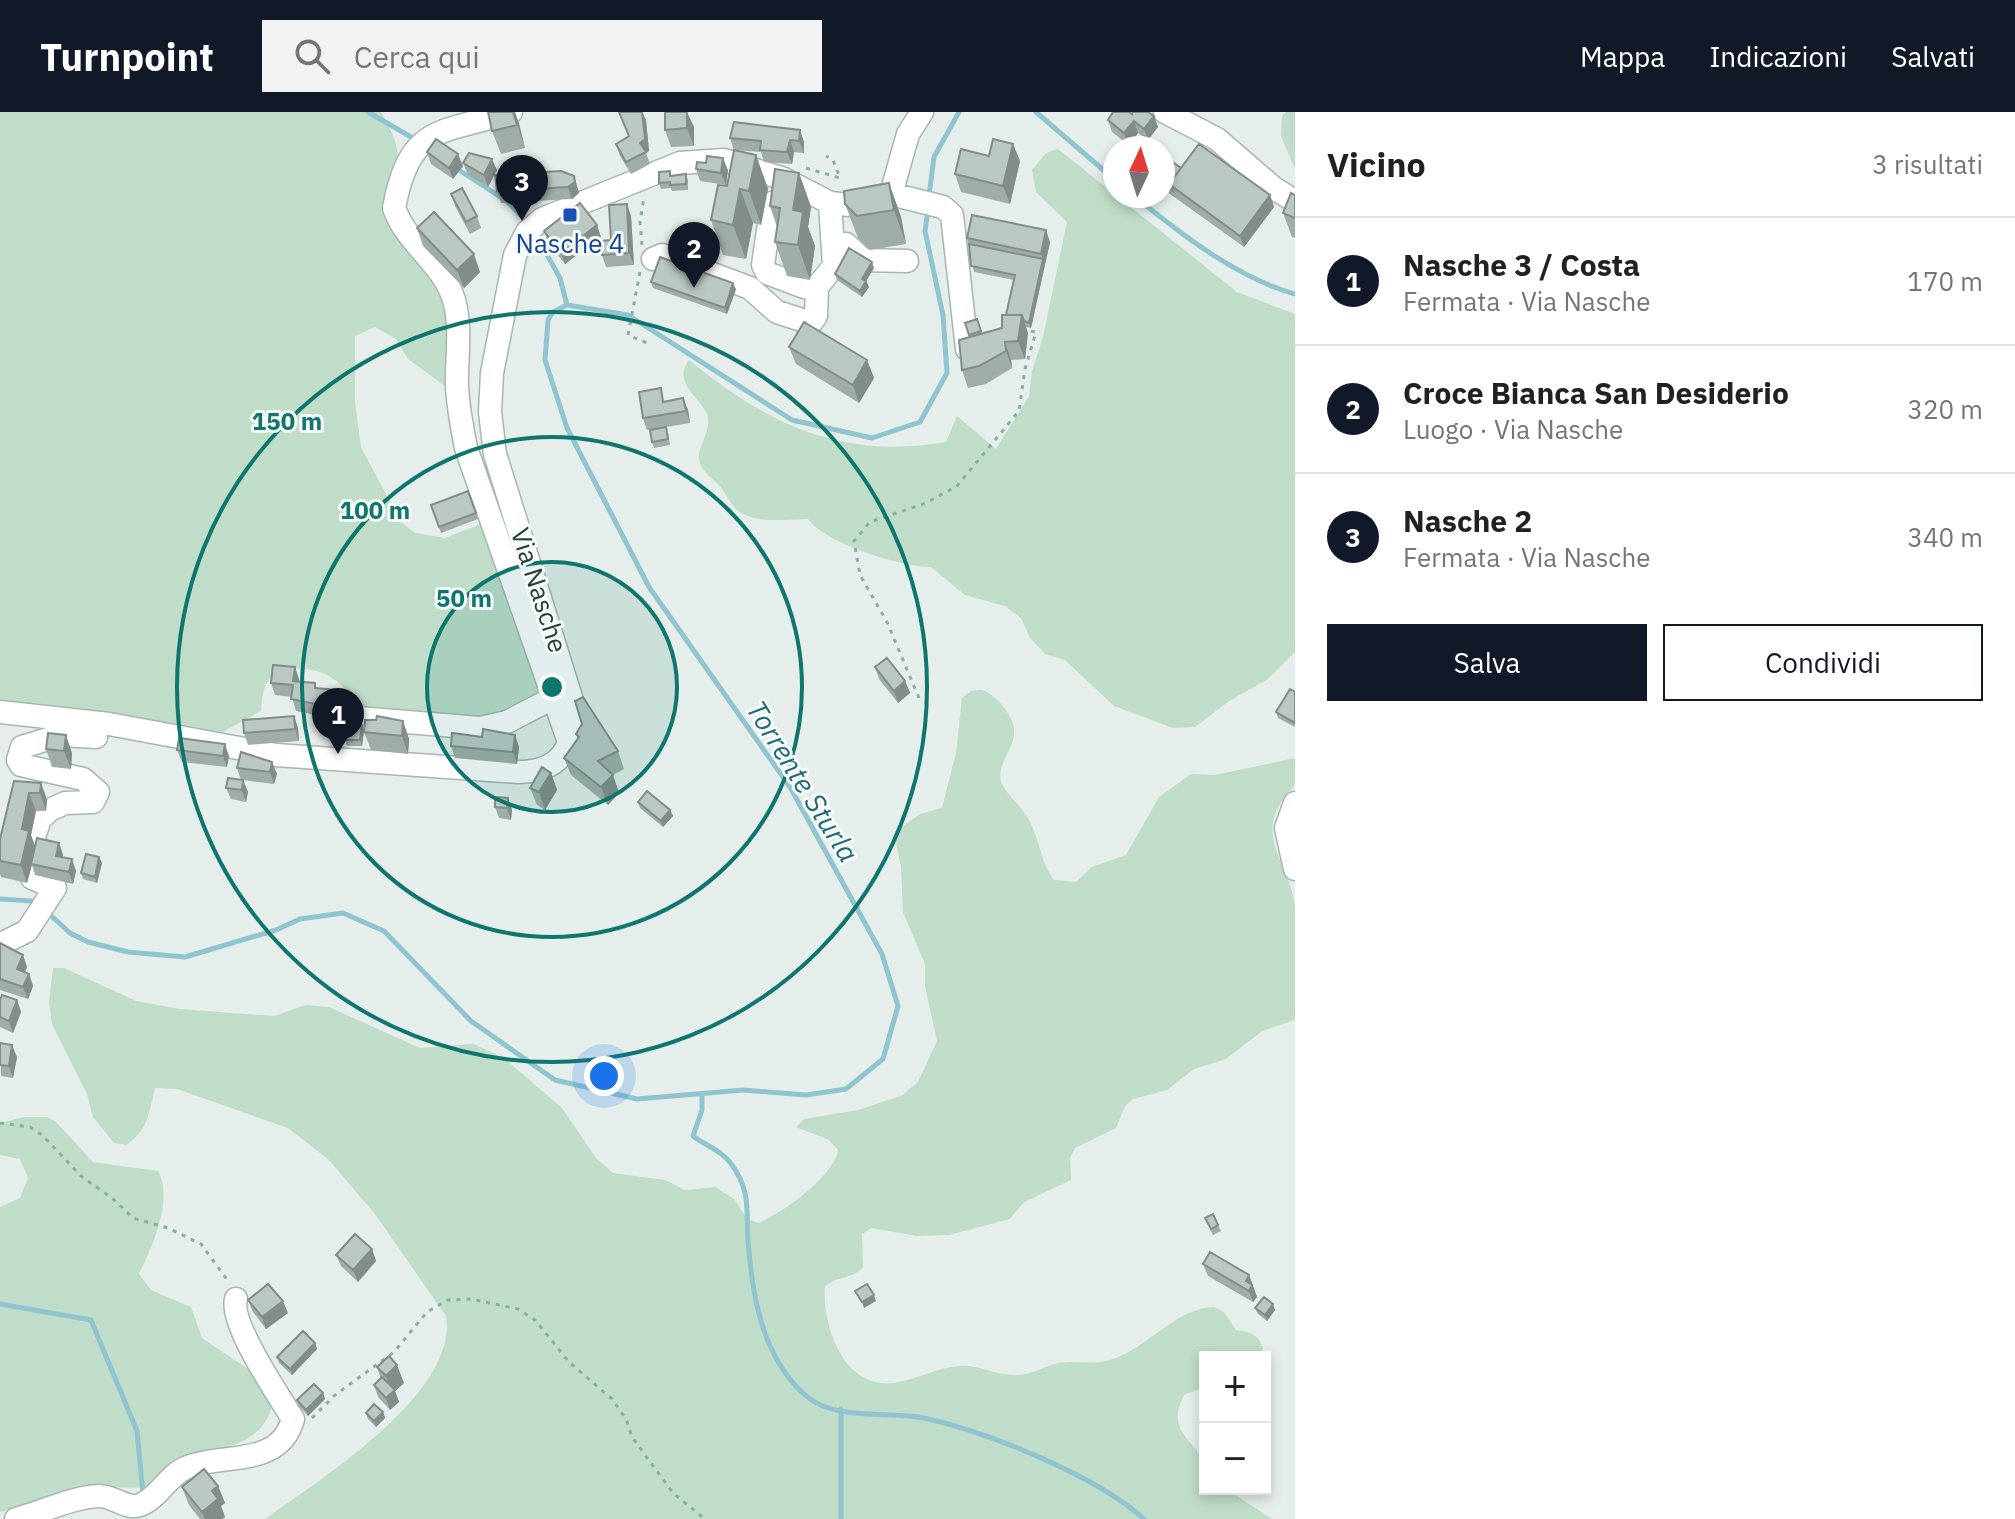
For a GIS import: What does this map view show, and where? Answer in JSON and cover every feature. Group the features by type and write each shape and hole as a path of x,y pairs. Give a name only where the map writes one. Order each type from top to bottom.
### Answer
{"street":[{"path":"0,712 109,724 276,755 518,772 547,770 562,756 569,742 555,697 466,448 460,417 458,322 453,296 441,272 398,218 394,208 399,183 418,145 435,133 511,112"},
{"path":"922,112 908,134 898,197 943,207 952,215 967,349"},
{"path":"1165,112 1217,139 1275,189 1295,201"},
{"name":"Via Nasche","path":"569,742 575,710 566,673 495,454 492,433 492,373 521,241 542,219 632,180 680,163 724,160 784,179 831,211 848,246 863,260 907,261"},
{"name":"Via Nasche","path":"831,211 898,197"},
{"path":"772,203 763,265 767,273 804,287 817,287"},
{"path":"646,258 662,255 750,288 777,312 811,323 818,304 817,287 834,266 831,211"},
{"path":"358,718 480,728 507,722 555,697"},
{"path":"0,949 7,941 27,931 55,888 32,878 39,848 33,840 40,819 65,803 93,802 98,792 83,779 21,765 18,760 22,747 61,735 101,737 106,734 109,724"},
{"path":"1295,803 1286,828 1295,869"},
{"path":"16,1519 98,1496 132,1507 143,1504 174,1474 189,1466 260,1455 286,1435 293,1419 250,1345 234,1306 236,1299"}],"path":[{"path":"797,167 840,178 833,160 826,156"},
{"path":"632,180 635,190 645,189 640,222 646,258 628,335 647,343"},
{"path":"919,698 887,622 860,575 854,541 870,522 926,503 957,486 1019,411 1025,369 1036,332 1021,330"},
{"path":"0,1123 30,1127 42,1135 63,1159 133,1218 168,1228 201,1244 224,1272 236,1299"},
{"path":"286,1435 394,1352 427,1312 448,1300 471,1299 518,1309 535,1320 569,1362 612,1399 626,1419 632,1437 673,1493 705,1519"}],"green space":[{"path":"0,112 381,112 394,139 398,160 388,210 439,288 449,326 449,389 408,359 396,339 375,327 355,336 355,403 361,447 400,521 415,533 445,538 481,524 541,699 481,720 363,710 345,689 325,674 308,669 290,669 268,681 261,711 219,734 0,702"},
{"path":"1286,112 1295,112 1295,169 1281,136 1282,116"},
{"path":"1058,149 1103,185 1103,208 1132,208 1237,292 1295,314 1295,652 1268,679 1229,701 1195,727 1173,728 1114,706 1065,660 1045,654 1030,638 1021,618 1005,606 965,595 931,567 902,563 846,545 830,537 808,519 771,520 744,514 736,509 700,463 699,454 708,428 708,417 685,381 685,368 689,360 747,402 808,432 873,446 946,442 957,416 996,449 1029,396 1032,371 1043,337 1067,222 1036,192 1032,170 1046,153"},
{"path":"971,691 989,693 998,700 1012,721 1013,741 1002,766 1002,784 1028,818 1054,880 1076,882 1092,867 1126,855 1159,797 1191,774 1215,775 1295,758 1295,785 1281,802 1272,831 1295,906 1295,1020 1262,1031 1226,1059 1194,1069 1167,1090 1133,1099 1125,1106 1116,1128 1075,1148 1070,1158 1071,1180 1024,1202 1010,1219 949,1235 917,1236 871,1228 862,1234 863,1267 825,1287 827,1319 832,1336 849,1366 861,1376 876,1382 893,1383 958,1366 1018,1375 1059,1363 1113,1359 1139,1346 1187,1314 1214,1307 1224,1312 1236,1330 1256,1337 1263,1349 1199,1351 1199,1389 1184,1395 1179,1408 1179,1426 1199,1454 1199,1495 1235,1495 1272,1519 265,1519 349,1458 409,1404 431,1375 444,1345 446,1316 375,1214 329,1160 288,1128 177,1089 155,1088 139,1134 126,1145 114,1143 93,1117 87,1094 52,1024 49,1002 53,968 64,968 136,1001 180,1009 274,1016 306,1005 329,1007 420,1048 474,1044 505,1059 562,1108 596,1158 613,1173 665,1180 685,1190 716,1187 735,1200 747,1219 758,1223 806,1192 835,1160 838,1150 829,1140 796,1127 804,1119 858,1110 901,1096 918,1082 937,1041 925,986 925,964 903,912 901,867 894,833 920,814 942,808 956,753 962,698"},
{"path":"24,1117 47,1117 56,1122 93,1162 158,1171 164,1195 162,1209 155,1237 139,1274 151,1290 191,1307 202,1338 248,1369 272,1406 266,1421 244,1441 183,1461 146,1488 101,1487 0,1512 0,1207 20,1198 28,1178 20,1159 0,1155 0,1123"}],"building":[{"path":"488,112 513,112 517,125 492,131"},
{"path":"619,112 642,112 645,139 640,143 646,152 626,162 616,144 629,136"},
{"path":"665,112 687,112 687,128 665,130"},
{"path":"1113,112 1148,112 1154,116 1144,129 1134,121 1124,133 1108,120"},
{"path":"734,122 800,130 799,141 790,140 787,152 760,150 761,141 730,138"},
{"path":"436,139 458,154 449,168 427,152"},
{"path":"993,139 1013,144 1003,186 955,174 961,149 989,156"},
{"path":"1199,144 1270,195 1240,236 1175,188 1175,176"},
{"path":"734,150 756,155 749,191 740,189 733,225 711,220 718,185 727,186"},
{"path":"469,153 492,159 484,175 463,163"},
{"path":"707,156 723,158 721,173 696,169 697,162 706,163"},
{"path":"775,169 799,173 793,210 803,212 798,245 775,242 780,208 770,206"},
{"path":"561,171 574,176 575,182 568,187 497,191 495,175"},
{"path":"670,171 670,176 686,174 686,184 659,183 659,172"},
{"path":"889,183 894,210 857,216 845,204 844,191"},
{"path":"462,188 477,216 466,222 451,194"},
{"path":"1291,193 1295,195 1295,218 1283,213"},
{"path":"580,203 597,225 561,253 544,231"},
{"path":"627,204 629,253 602,255 601,241 611,240 609,205"},
{"path":"434,212 474,254 457,270 417,228"},
{"path":"972,215 1046,230 1041,254 967,238"},
{"path":"969,244 1043,259 1029,323 1024,321 1022,315 1006,315 1015,275 971,266"},
{"path":"849,248 872,262 862,279 866,281 860,291 835,274"},
{"path":"660,257 733,283 725,308 651,282"},
{"path":"1002,315 1022,315 1018,341 1005,342 1006,351 979,366 962,370 959,340 1002,328"},
{"path":"977,319 981,331 969,335 965,323"},
{"path":"804,322 867,360 853,385 789,347"},
{"path":"661,388 663,402 683,398 686,411 643,418 639,392"},
{"path":"666,427 668,439 652,442 650,430"},
{"path":"468,491 476,513 439,527 431,505"},
{"path":"887,658 905,681 894,691 875,667"},
{"path":"273,665 295,667 293,681 315,683 315,688 337,690 335,708 291,699 293,685 271,683"},
{"path":"1290,689 1295,692 1295,723 1276,712"},
{"path":"583,697 618,751 598,761 613,775 601,787 564,758 579,737 576,734 582,724 575,701"},
{"path":"294,716 295,729 244,733 243,720"},
{"path":"377,716 403,721 402,736 364,732 365,720 376,720"},
{"path":"347,723 362,725 360,740 345,740"},
{"path":"483,729 515,735 513,752 451,746 452,733 482,737"},
{"path":"48,733 66,735 64,751 46,749"},
{"path":"179,738 225,744 223,756 177,750"},
{"path":"241,752 272,762 270,772 237,768"},
{"path":"542,767 551,773 539,792 530,788"},
{"path":"228,778 243,780 242,790 226,788"},
{"path":"14,781 41,783 40,793 29,793 22,829 29,831 21,865 0,861 0,839"},
{"path":"647,791 670,810 661,821 638,802"},
{"path":"495,797 508,798 507,808 495,807"},
{"path":"37,838 59,843 56,856 72,859 69,872 31,864"},
{"path":"86,854 99,857 95,877 81,873"},
{"path":"0,943 23,955 17,969 29,974 23,987 0,979"},
{"path":"2,995 17,1000 9,1021 0,1017"},
{"path":"0,1043 12,1045 9,1066 0,1065"},
{"path":"1213,1214 1218,1225 1211,1229 1205,1218"},
{"path":"355,1234 372,1249 353,1270 336,1255"},
{"path":"1210,1252 1249,1275 1246,1281 1252,1285 1249,1291 1203,1264"},
{"path":"268,1284 283,1301 262,1317 248,1300"},
{"path":"867,1284 874,1295 862,1302 855,1291"},
{"path":"1264,1297 1273,1304 1265,1315 1255,1308"},
{"path":"303,1331 315,1343 290,1369 277,1357"},
{"path":"389,1356 397,1365 386,1376 377,1367"},
{"path":"382,1377 395,1390 386,1398 374,1385"},
{"path":"314,1384 323,1393 306,1410 297,1400"},
{"path":"374,1404 383,1412 374,1421 366,1413"},
{"path":"204,1469 218,1486 212,1491 218,1499 202,1512 182,1487"}],"waterway":[{"path":"368,112 418,141"},
{"name":"Torrente Sturla","path":"929,196 934,157 959,112"},
{"name":"Torrente Sturla","path":"1036,112 1103,170"},
{"path":"456,168 508,202 527,222"},
{"name":"Torrente Sturla","path":"1150,208 1231,266 1273,287 1295,294"},
{"name":"Torrente Sturla","path":"46,911 70,933 88,942 128,952 185,957 276,930 300,919 343,913 384,931 471,1021 555,1080 637,1099 743,1090 806,1095 846,1089 883,1059 898,1006 882,954 790,787 649,587 567,428 545,360 548,320 553,312 567,305 628,315 792,420 872,438 920,422 947,373 943,315 925,231 928,210"},
{"path":"535,233 560,278 567,305"},
{"name":"Torrente Sturla","path":"0,899 32,901 38,905"},
{"path":"702,1094 702,1110 693,1136 728,1160 742,1184 753,1283 762,1324 779,1363 806,1396 832,1409 924,1418 979,1434 1071,1472 1124,1503 1144,1519"},
{"path":"0,1304 91,1320 137,1431 143,1494"},
{"path":"841,1409 841,1519"}],"place":[{"name":"Nasche 4","path":"570,215"},
{"name":"Nasche 2","path":"522,221"},
{"name":"Croce Bianca San Desiderio","path":"694,288"},
{"name":"Nasche 3 / Costa","path":"338,754"}]}
